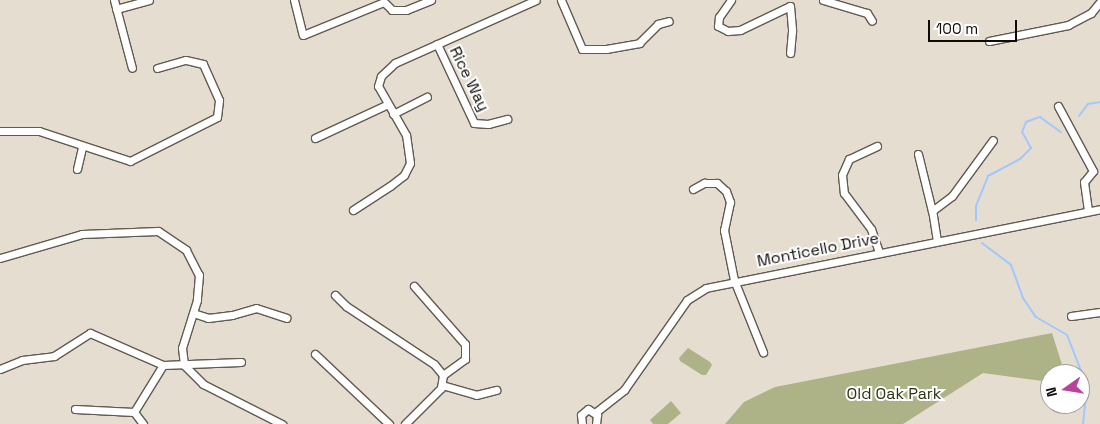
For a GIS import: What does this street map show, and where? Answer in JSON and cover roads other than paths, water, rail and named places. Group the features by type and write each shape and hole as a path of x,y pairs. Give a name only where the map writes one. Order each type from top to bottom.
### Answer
{"street":[{"path":"114,0 132,68"},
{"path":"116,9 149,0"},
{"path":"294,0 303,36 383,1 392,10 406,10 431,0"},
{"path":"353,210 404,175 410,164 406,135 386,105 378,86 381,76 395,63 536,0"},
{"path":"561,0 582,48 606,50 639,43 658,24 669,20"},
{"path":"731,0 719,17 718,26 728,31 740,30 790,6 792,31 790,53"},
{"path":"823,0 867,13 872,21"},
{"path":"989,41 1068,25 1092,14 1100,2"},
{"name":"Rice Way","path":"437,44 474,123 488,124 506,119"},
{"path":"0,131 38,131 62,136 82,147 130,161 217,118 219,100 202,64 185,60 156,68"},
{"path":"393,114 427,97"},
{"path":"314,138 386,105"},
{"path":"1058,106 1093,170 1084,182 1088,211"},
{"path":"932,211 952,196 993,140"},
{"path":"877,146 849,159 842,175 844,193 871,229 878,252"},
{"path":"77,169 82,147"},
{"path":"918,154 932,211 937,241"},
{"path":"693,189 704,183 717,182 726,191 730,202 724,230 734,280 763,352"},
{"name":"Monticello Drive","path":"582,424 582,412 591,409 596,412 624,390 687,300 706,288 734,280 1100,209"},
{"path":"0,258 82,234 158,231 186,250 199,275 193,313 182,348 184,365 203,384 282,424"},
{"path":"414,286 465,344 465,359 443,375"},
{"path":"334,295 346,306 434,364 443,375 442,385 406,424"},
{"path":"193,313 208,318 232,315 256,308 286,318"},
{"path":"1071,316 1100,312"},
{"path":"0,369 22,360 54,356 90,333 163,365 241,362"},
{"path":"315,354 389,424"},
{"path":"134,412 163,365"},
{"path":"442,385 476,396 496,390"},
{"path":"75,409 134,412"},
{"path":"134,412 143,424"},
{"path":"596,412 596,424"}],"waterway":[{"path":"1079,116 1088,104 1100,102"},
{"path":"976,220 976,206 988,176 1020,159 1031,148 1022,132 1026,122 1040,117 1061,132"},
{"path":"982,243 1011,265 1023,298 1036,317 1067,335 1087,386 1083,424"}],"park label":[{"name":"Old Oak Park","path":"894,394"}]}
